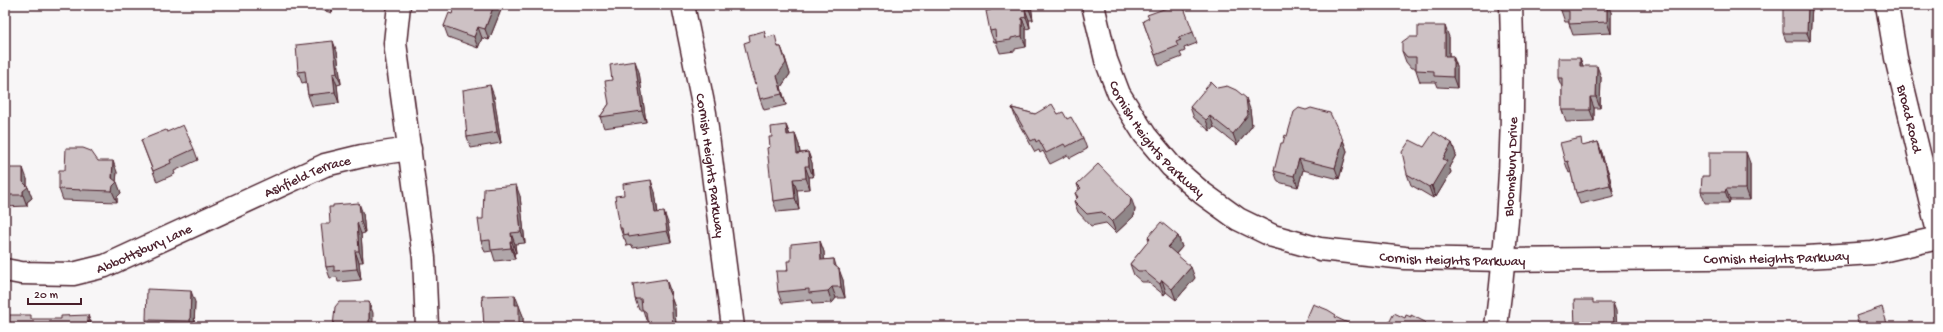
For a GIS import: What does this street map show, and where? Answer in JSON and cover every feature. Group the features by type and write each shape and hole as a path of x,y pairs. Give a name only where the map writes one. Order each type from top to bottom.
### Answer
{"street":[{"path":"399,5 394,43 424,258 427,327"},
{"name":"Cornish Heights Parkway","path":"682,5 705,113 734,327"},
{"name":"Cornish Heights Parkway","path":"1093,5 1106,60 1120,94 1145,135 1171,166 1202,194 1238,219 1273,236 1320,249 1405,258 1505,260 1807,257 1873,253 1938,238"},
{"name":"Bloomsbury Drive","path":"1496,327 1505,260 1510,160 1512,41 1511,5"},
{"name":"Broad Road","path":"1887,5 1896,58 1938,232"},
{"name":"Ashfield Terrace","path":"210,218 325,165 362,156 410,149"},
{"name":"Abbottsbury Lane","path":"5,270 21,273 73,274 105,266 210,218"}],"building":[{"path":"455,5 494,5 485,29 478,27 474,37 444,26 449,13 452,14"},
{"path":"991,5 1029,5 1029,9 1025,9 1026,17 1022,18 1022,36 1011,38 1011,40 996,42 995,30 990,31 986,11 991,10"},
{"path":"1175,5 1183,5 1193,32 1178,38 1181,40 1176,42 1178,46 1155,55 1143,21 1149,18 1147,15"},
{"path":"1559,5 1607,5 1607,22 1569,24 1569,11 1561,11 1561,6"},
{"path":"1783,5 1808,5 1807,33 1783,33"},
{"path":"1418,26 1445,26 1445,56 1453,56 1453,77 1434,76 1434,71 1416,70 1416,57 1407,57 1402,51 1402,42 1409,37 1418,37"},
{"path":"764,31 766,38 775,35 778,47 781,47 786,63 777,76 782,94 760,99 753,72 751,73 744,43 750,41 749,35"},
{"path":"333,41 337,73 333,74 335,92 308,95 305,71 298,72 296,45"},
{"path":"1558,58 1580,58 1580,66 1597,66 1596,97 1590,97 1590,110 1562,110 1562,78 1558,78"},
{"path":"635,61 642,111 600,117 609,104 605,81 612,80 610,65"},
{"path":"1211,82 1217,88 1227,86 1236,90 1246,98 1248,115 1233,134 1210,116 1206,120 1190,107"},
{"path":"490,85 497,132 467,137 463,90"},
{"path":"1052,104 1058,114 1063,112 1067,119 1071,117 1083,138 1066,147 1064,144 1046,153 1039,140 1036,142 1035,139 1031,141 1012,108 1035,114"},
{"path":"1299,108 1306,110 1311,108 1330,113 1343,140 1335,168 1299,159 1294,176 1274,171 1281,143 1283,143 1285,135 1287,136 1294,112"},
{"path":"183,125 194,149 170,160 171,163 153,171 141,140 166,130 167,132"},
{"path":"786,125 787,135 795,134 797,154 808,152 809,166 805,166 806,178 793,179 795,198 773,201 767,148 770,147 769,137 772,137 771,127"},
{"path":"1434,132 1452,143 1443,159 1447,161 1432,186 1431,185 1429,187 1407,174 1402,152 1410,140 1424,147"},
{"path":"1581,138 1582,146 1598,142 1610,185 1576,193 1568,161 1565,162 1560,143"},
{"path":"66,148 83,148 91,151 98,161 113,161 112,178 117,182 113,186 112,191 59,189 59,170 65,170"},
{"path":"1709,152 1746,152 1746,189 1726,189 1725,192 1701,192 1702,176 1709,176"},
{"path":"1098,164 1131,198 1130,205 1112,222 1102,212 1087,214 1074,201 1078,197 1075,193 1081,188 1077,184"},
{"path":"5,168 23,168 23,182 28,187 23,191 23,195 5,195"},
{"path":"651,180 655,213 664,212 667,231 629,237 628,234 623,235 622,228 620,228 615,196 624,195 623,184"},
{"path":"516,185 521,232 511,233 511,248 491,250 490,240 481,241 478,219 483,219 484,188"},
{"path":"359,203 361,222 357,223 359,251 355,251 357,269 334,271 334,266 326,267 321,224 330,224 329,207 333,207 333,205"},
{"path":"1161,222 1178,236 1168,247 1191,267 1172,289 1162,280 1160,284 1144,271 1138,271 1130,264 1150,239 1148,237"},
{"path":"820,241 821,260 834,259 834,265 839,269 841,287 832,287 828,291 809,293 809,289 778,292 776,271 788,271 787,261 791,261 791,244"},
{"path":"666,279 671,297 673,326 648,327 646,312 642,309 641,299 635,299 633,284"},
{"path":"147,289 191,291 190,321 146,320"},
{"path":"515,295 515,305 519,305 519,325 511,327 484,327 482,296"},
{"path":"1574,300 1593,300 1593,303 1613,303 1614,327 1575,327"},
{"path":"339,302 369,302 369,327 333,327 335,307"},
{"path":"1313,304 1328,310 1336,315 1335,317 1348,323 1346,327 1303,327"},
{"path":"1882,307 1888,327 1859,327 1856,316"},
{"path":"1394,313 1405,318 1406,315 1411,317 1411,315 1425,322 1423,327 1387,327"},
{"path":"9,315 31,315 31,319 61,319 61,316 88,315 88,327 7,327 7,319 9,319"}]}
